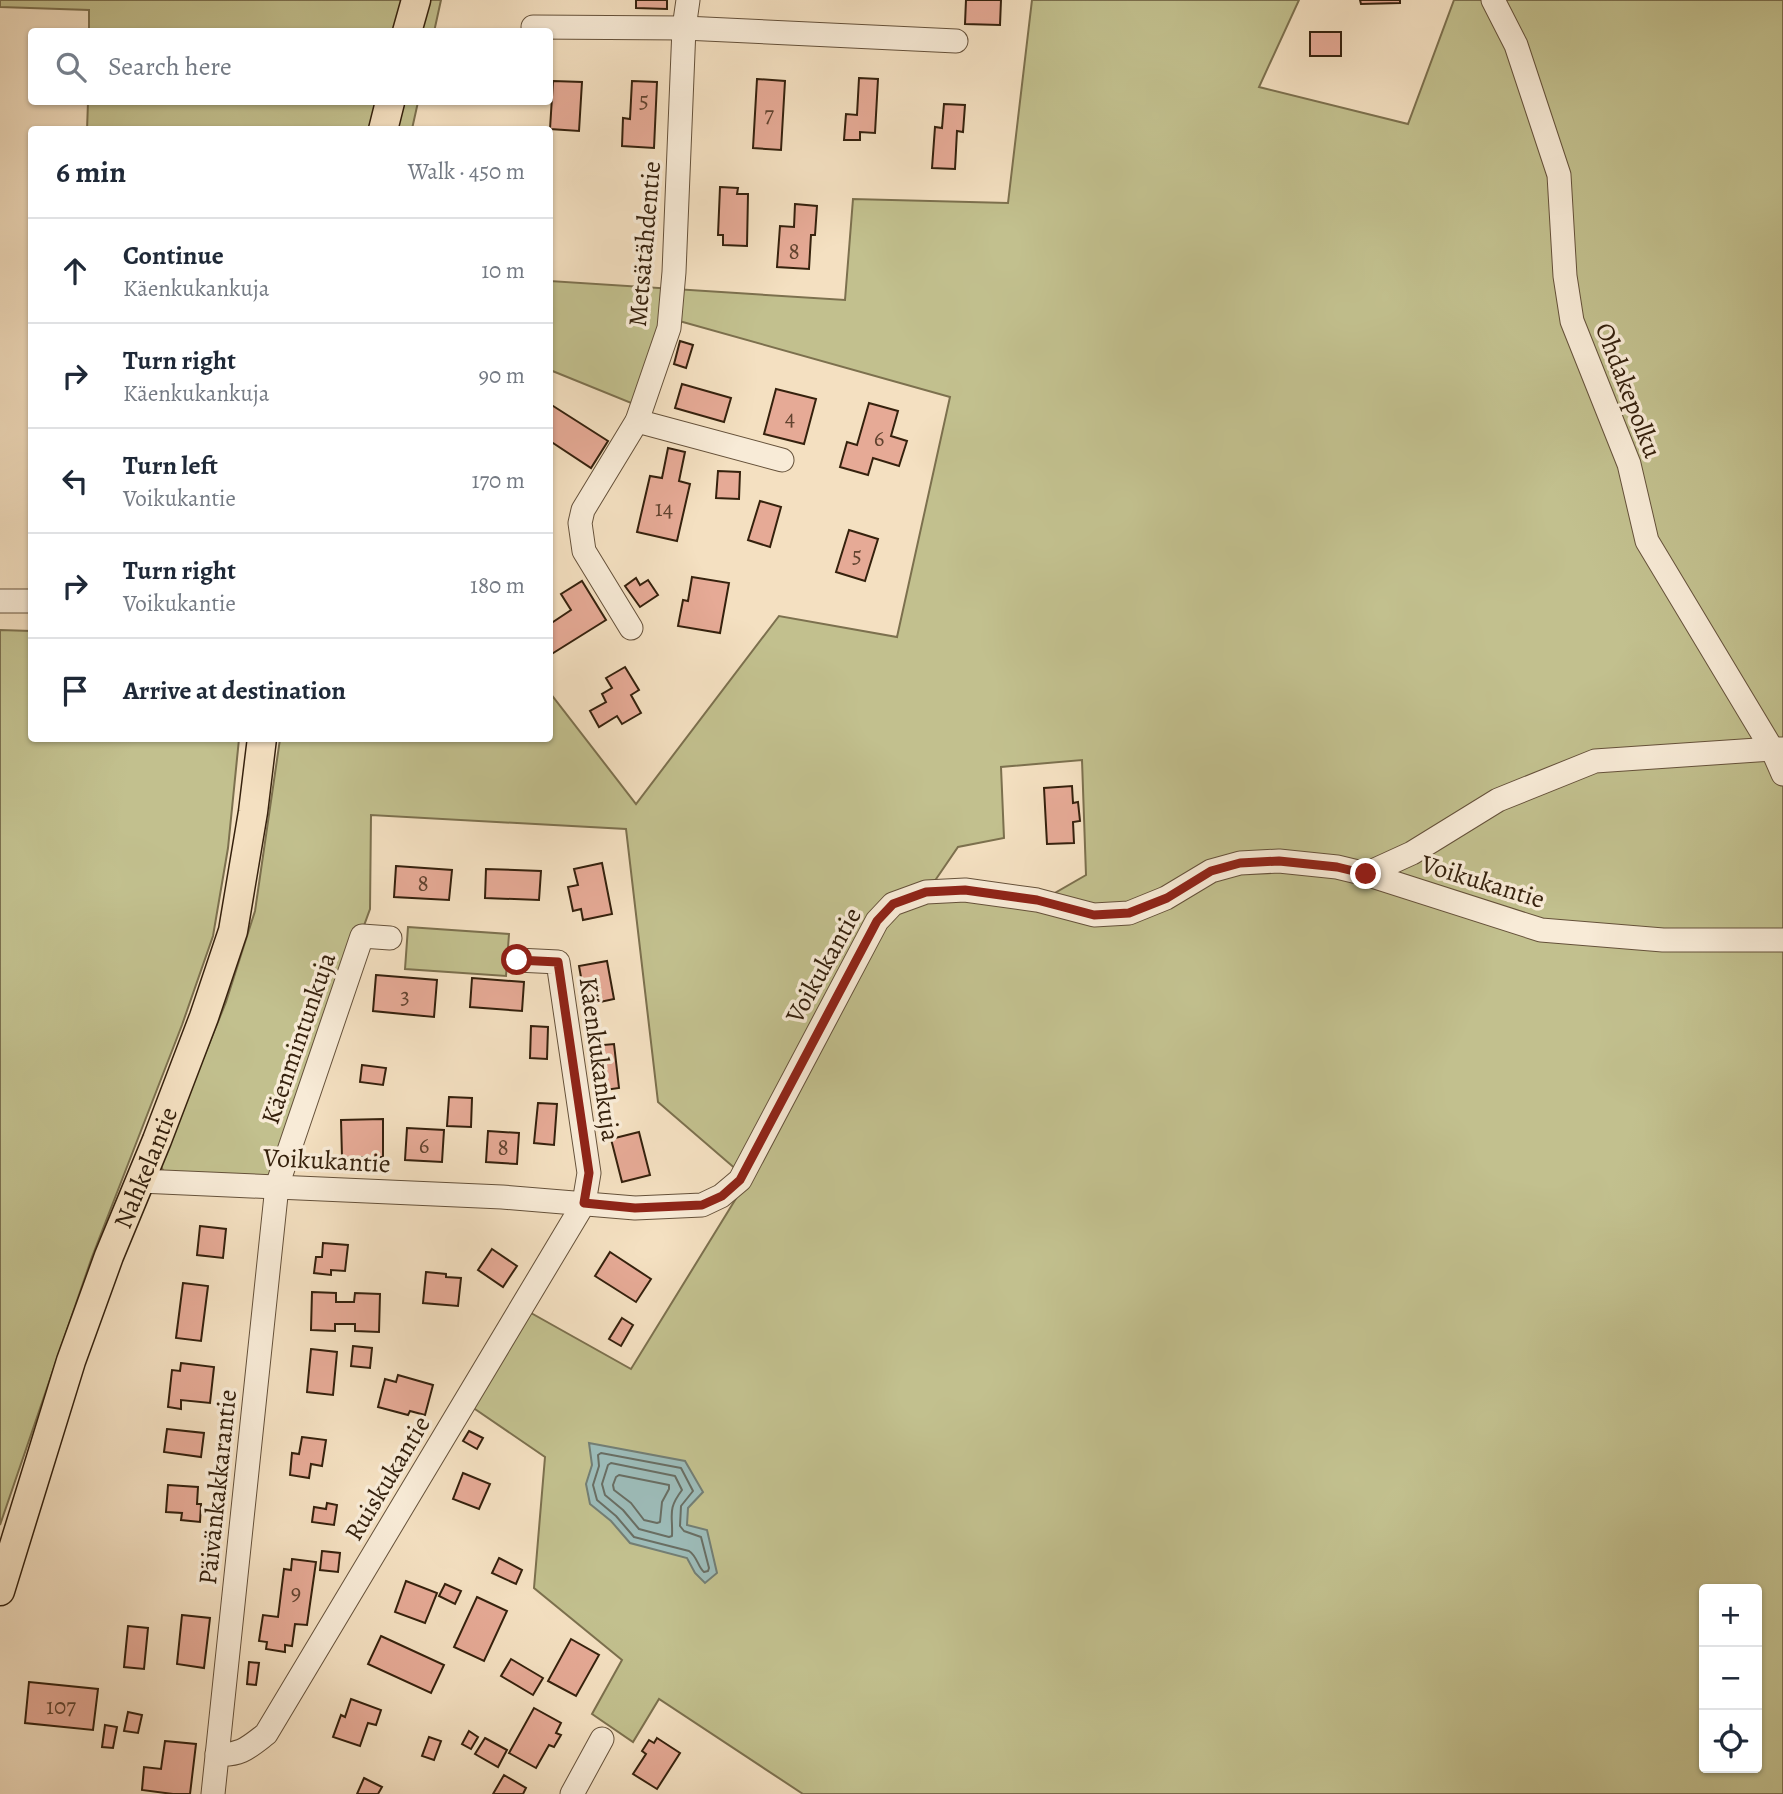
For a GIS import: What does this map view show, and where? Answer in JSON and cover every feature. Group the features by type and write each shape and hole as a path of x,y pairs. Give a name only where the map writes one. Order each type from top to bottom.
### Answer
{"main road":[{"path":"408,28 416,0"},
{"path":"384,126 389,105"},
{"name":"Nahkelantie","path":"0,1591 71,1361 108,1256 204,1017 233,931 262,742"}],"street":[{"name":"Metsätähdentie","path":"631,628 584,551 580,523 583,510 637,421 669,328 678,205 684,28 688,0"},
{"name":"Ohdakepolku","path":"1493,0 1516,45 1559,175 1565,276 1572,321 1629,464 1647,541 1777,749 1783,774"},
{"path":"533,27 684,28 956,41"},
{"path":"637,421 782,460"},
{"path":"0,600 28,601"},
{"path":"1366,874 1412,853 1498,800 1595,761 1777,749"},
{"name":"Voikukantie","path":"140,1181 502,1197 635,1208 702,1205 722,1196 740,1180 877,921 893,904 926,892 965,890 1037,900 1094,915 1129,913 1167,898 1211,871 1240,863 1279,861 1337,867 1366,874 1541,930 1663,940 1783,940"},
{"name":"Käenmintunkuja","path":"277,1186 362,936 390,938"},
{"name":"Käenkukankuja","path":"517,960 558,962 589,1173 584,1203"},
{"name":"Päivänkakkarantie","path":"213,1794 277,1186"},
{"name":"Ruiskukantie","path":"217,1754 233,1755 248,1748 266,1734 584,1203"},
{"path":"572,1794 601,1739"}],"shaded area":[{"path":"0,0 441,0 435,28 89,28 89,10 0,7"},
{"path":"1032,0 1299,0 1259,87 1408,124 1454,0 1783,0 1783,933 1665,934 1543,923 1279,855 1159,895 1095,911 1048,897 1086,875 1082,760 1001,767 1004,838 958,847 932,885 893,896 738,1171 658,1102 626,829 371,815 370,909 273,1176 164,1172 160,1165 226,1002 255,911 280,742 553,742 553,697 636,804 779,616 897,637 950,397 665,317 636,405 553,371 553,281 845,300 853,199 1008,203"},
{"path":"88,105 417,105 413,126 87,126"},
{"path":"0,630 28,631 28,742 239,742 228,848 213,936 182,1025 92,1257 0,1525"},
{"path":"1240,868 1337,874 1540,936 1783,946 1783,1794 803,1794 659,1699 633,1742 592,1714 622,1660 534,1588 545,1457 472,1407 531,1313 631,1369 748,1179 879,927 897,908 966,896 1094,921"},
{"path":"408,927 509,934 506,976 405,969"}],"water":[{"path":"589,1443 685,1461 703,1492 688,1508 687,1525 707,1530 717,1573 705,1583 695,1573 687,1558 630,1543 611,1521 590,1504 586,1484 592,1465"}],"building":[{"path":"636,0 667,0 667,9 636,8"},
{"path":"966,0 1001,0 1000,25 965,24"},
{"path":"1360,0 1400,0 1400,3 1361,4"},
{"path":"1310,32 1341,32 1341,56 1310,56"},
{"path":"859,78 878,79 875,133 860,132 860,140 844,140 846,114 857,115"},
{"path":"757,79 785,81 781,150 753,148"},
{"path":"553,81 582,82 579,131 553,129 553,126 550,126"},
{"path":"632,81 657,82 654,148 622,146 623,118 630,119"},
{"path":"944,104 965,105 963,132 957,131 955,169 932,168 935,127 942,128"},
{"path":"720,187 738,188 737,194 748,194 747,246 723,245 723,235 718,235"},
{"path":"795,204 817,206 815,235 811,235 809,269 777,267 780,226 794,227"},
{"path":"680,341 693,345 686,368 674,364"},
{"path":"682,384 731,398 724,422 675,408"},
{"path":"776,389 816,399 804,444 764,434"},
{"path":"869,403 898,411 891,436 907,441 899,466 873,458 868,475 840,467 847,442 857,445"},
{"path":"553,406 608,441 591,468 553,443"},
{"path":"668,448 685,452 679,481 690,484 677,541 637,532 650,476 662,478"},
{"path":"718,471 740,472 739,499 716,498"},
{"path":"760,501 781,507 770,547 748,540"},
{"path":"849,530 878,539 865,581 836,572"},
{"path":"692,577 729,583 720,633 678,626 683,600 688,601"},
{"path":"636,578 640,585 648,580 658,595 640,607 625,586"},
{"path":"582,581 606,620 553,653 553,622 571,610 561,594"},
{"path":"625,667 639,690 631,695 641,713 622,724 617,716 599,727 590,711 606,702 602,694 612,688 606,678"},
{"path":"1072,786 1073,803 1078,802 1080,821 1073,822 1074,843 1047,844 1044,788"},
{"path":"602,863 612,914 583,920 581,909 573,911 568,887 578,885 574,869"},
{"path":"396,866 452,870 449,900 394,897"},
{"path":"486,869 541,871 539,900 485,898"},
{"path":"607,961 614,999 586,1005 579,966"},
{"path":"376,975 437,980 434,1017 373,1011"},
{"path":"472,978 524,982 522,1011 470,1007"},
{"path":"531,1026 548,1027 547,1059 530,1058"},
{"path":"614,1044 619,1088 598,1091 593,1046"},
{"path":"362,1065 386,1068 383,1085 360,1082"},
{"path":"449,1097 472,1098 471,1127 447,1126"},
{"path":"538,1103 557,1104 554,1145 534,1143"},
{"path":"383,1119 383,1157 342,1157 341,1120"},
{"path":"407,1128 444,1130 442,1162 405,1160"},
{"path":"488,1131 519,1133 517,1164 486,1162"},
{"path":"639,1132 650,1175 622,1182 611,1139"},
{"path":"200,1226 226,1229 223,1258 197,1255"},
{"path":"323,1243 348,1245 345,1271 331,1270 331,1275 314,1273 316,1257 322,1257"},
{"path":"492,1249 517,1266 503,1287 478,1270"},
{"path":"610,1252 651,1279 636,1302 595,1276"},
{"path":"426,1272 461,1278 458,1306 423,1303"},
{"path":"183,1283 208,1286 201,1341 176,1338"},
{"path":"312,1292 336,1293 336,1302 354,1302 355,1293 380,1294 379,1332 355,1331 355,1324 335,1324 335,1331 311,1330"},
{"path":"622,1318 633,1325 621,1346 609,1339"},
{"path":"353,1346 372,1348 370,1368 351,1366"},
{"path":"311,1349 337,1352 333,1395 307,1392"},
{"path":"181,1363 214,1367 210,1403 181,1400 181,1409 168,1407 172,1370 180,1371"},
{"path":"398,1375 433,1385 425,1415 410,1411 408,1415 378,1407 385,1379 396,1382"},
{"path":"167,1429 204,1433 201,1457 164,1452"},
{"path":"469,1431 483,1438 477,1449 463,1441"},
{"path":"302,1437 326,1440 322,1466 311,1464 309,1478 290,1475 292,1453 299,1454"},
{"path":"463,1473 490,1484 479,1509 453,1499"},
{"path":"168,1485 198,1487 200,1522 181,1520 182,1513 166,1512"},
{"path":"327,1503 337,1505 334,1525 312,1522 314,1507 326,1509"},
{"path":"322,1551 340,1553 338,1572 320,1570"},
{"path":"499,1558 522,1570 516,1584 492,1573"},
{"path":"292,1559 316,1562 307,1625 295,1624 292,1646 285,1645 285,1652 266,1649 267,1642 259,1641 263,1615 278,1617 284,1569 291,1570"},
{"path":"406,1581 437,1593 425,1623 395,1612"},
{"path":"445,1584 461,1591 455,1604 439,1596"},
{"path":"477,1597 507,1611 484,1661 454,1647"},
{"path":"182,1615 210,1618 204,1668 177,1664"},
{"path":"128,1626 148,1628 144,1669 124,1667"},
{"path":"381,1636 444,1665 431,1693 368,1664"},
{"path":"571,1639 599,1655 576,1696 548,1681"},
{"path":"511,1659 543,1678 533,1695 501,1676"},
{"path":"249,1662 259,1663 256,1685 247,1684"},
{"path":"29,1682 98,1689 93,1730 25,1723"},
{"path":"351,1699 381,1710 376,1725 368,1723 360,1746 333,1737 341,1715 345,1717"},
{"path":"534,1708 561,1723 556,1733 561,1735 554,1747 549,1745 536,1768 509,1753"},
{"path":"128,1712 142,1715 138,1733 124,1731"},
{"path":"105,1725 117,1727 113,1748 102,1747"},
{"path":"469,1731 478,1737 471,1749 462,1744"},
{"path":"429,1737 441,1741 434,1760 422,1756"},
{"path":"485,1738 507,1750 498,1767 475,1754"},
{"path":"657,1738 680,1753 657,1789 633,1774 646,1754 642,1751 649,1740 654,1743"},
{"path":"165,1741 196,1744 190,1794 142,1790 144,1767 161,1769"},
{"path":"504,1775 526,1788 523,1794 493,1794"},
{"path":"364,1778 382,1787 378,1794 357,1794"}],"route":[{"path":"517,960 558,962 589,1173 584,1203 635,1208 702,1205 722,1196 740,1180 877,921 893,904 926,892 965,890 1037,900 1094,915 1129,913 1167,898 1211,871 1240,863 1279,861 1337,867 1366,874"}]}
